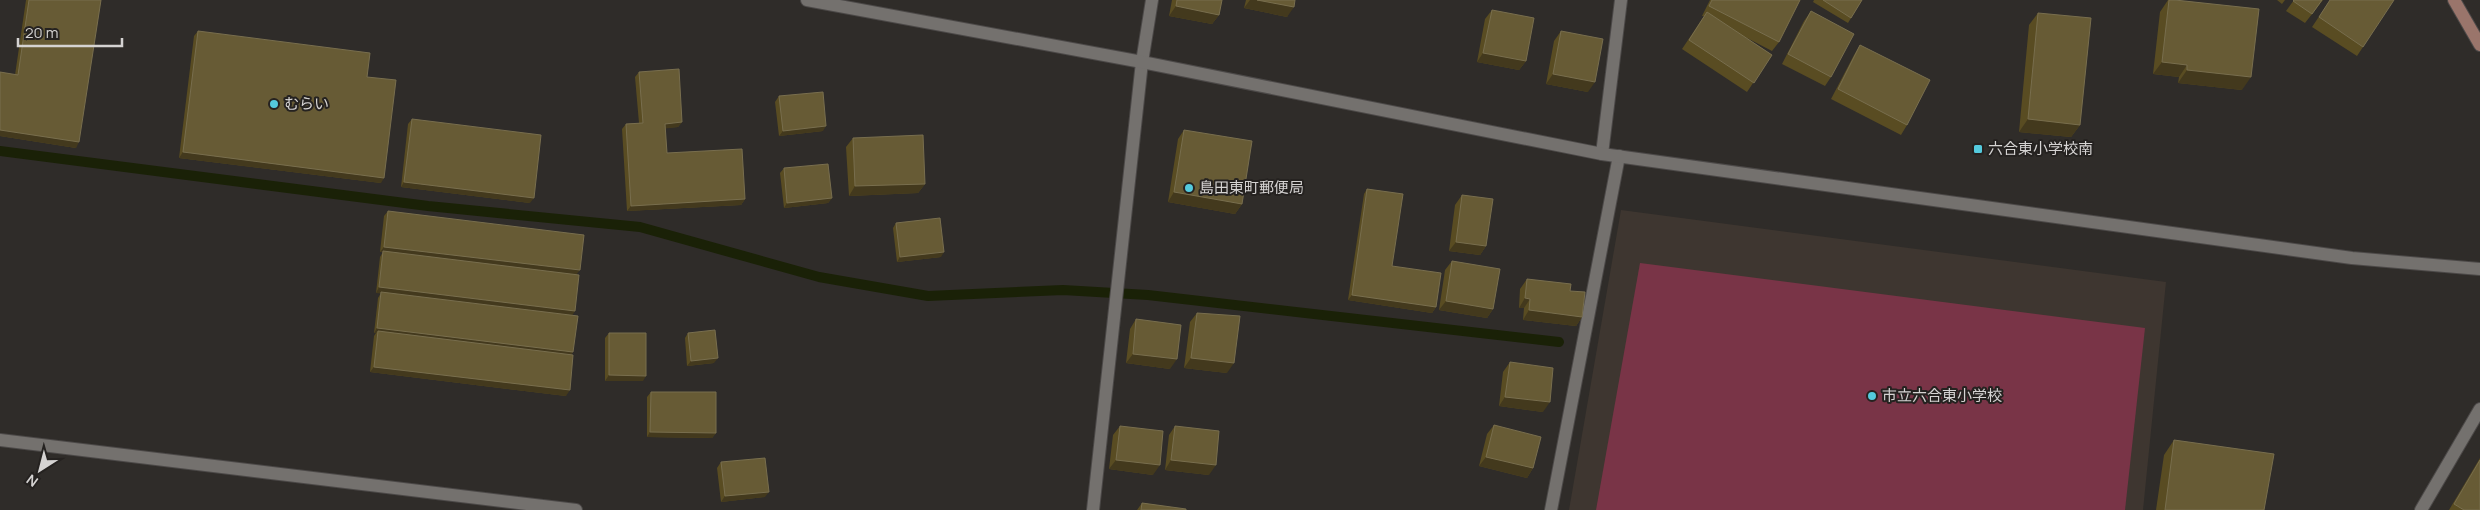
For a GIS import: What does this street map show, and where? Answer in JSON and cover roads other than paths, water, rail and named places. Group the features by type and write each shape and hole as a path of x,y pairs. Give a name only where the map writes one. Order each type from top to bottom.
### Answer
{"main road":[{"path":"2454,0 2480,45"}],"street":[{"path":"807,0 1142,62 1602,154 2352,258 2480,269"},
{"path":"1093,510 1142,62 1152,0"},
{"path":"1602,154 1621,0"},
{"path":"1551,510 1619,156"},
{"path":"2421,510 2480,409"},
{"path":"0,440 576,510"}],"waterway":[{"path":"0,151 428,206 640,227 819,277 928,296 1063,290 1148,295 1559,342"}],"place":[{"name":"むらい","path":"274,104"},
{"name":"六合東小学校南","path":"1978,149"},
{"name":"島田東町郵便局","path":"1189,188"},
{"name":"市立六合東小学校","path":"1872,396"}]}
